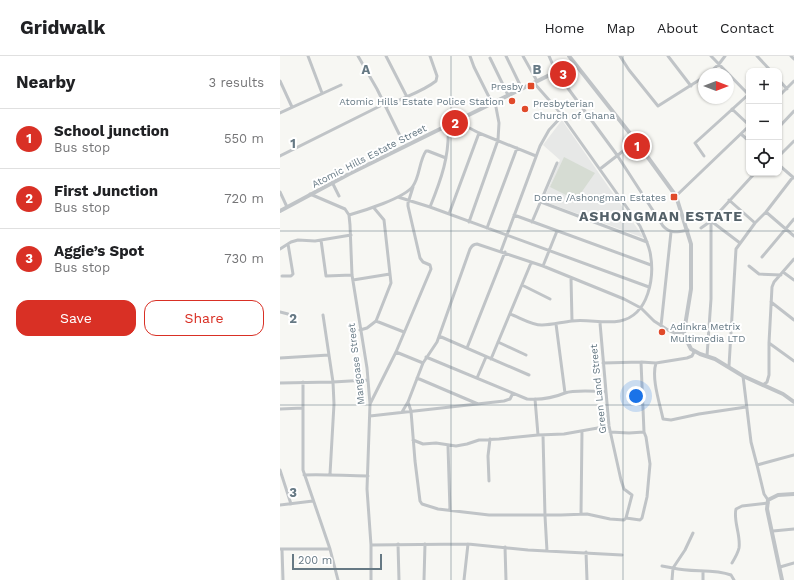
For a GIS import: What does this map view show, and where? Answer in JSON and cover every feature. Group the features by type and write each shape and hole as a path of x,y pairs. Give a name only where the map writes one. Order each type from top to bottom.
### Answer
{"street":[{"path":"308,56 322,93"},
{"path":"358,56 386,107 405,146"},
{"path":"386,56 407,97"},
{"path":"386,107 436,81 437,76 430,56"},
{"path":"469,222 498,140 499,123 494,102 470,56"},
{"path":"506,56 522,88"},
{"path":"510,314 538,324 556,324 572,321 592,321 600,323 624,320 641,308 649,287 651,265 647,242 640,226 557,109 535,82 523,56"},
{"path":"549,56 556,72 617,155 667,230 671,232 688,230"},
{"path":"569,56 636,141 676,196 688,230 691,244 690,289 684,332 688,344 694,352 729,366 743,376 783,394 794,402"},
{"path":"620,56 629,70 658,106 698,81"},
{"path":"668,56 691,86"},
{"path":"711,56 746,92"},
{"path":"715,68 725,56"},
{"path":"757,56 768,68"},
{"path":"791,56 794,59"},
{"path":"490,58 508,95"},
{"name":"Atomic Hills Estate Street","path":"280,211 332,182 574,63"},
{"path":"280,81 292,107"},
{"path":"782,93 794,82"},
{"path":"782,83 787,89"},
{"path":"280,113 341,85"},
{"path":"704,156 695,143 746,97"},
{"path":"280,156 384,104"},
{"path":"732,109 746,122"},
{"path":"782,125 794,111"},
{"path":"467,348 503,252 507,235 536,156 544,137 562,116"},
{"path":"456,121 479,133 536,156"},
{"path":"430,207 439,184 446,158 448,126"},
{"path":"676,196 746,128"},
{"path":"449,214 479,133"},
{"path":"741,134 748,140"},
{"path":"600,169 636,141"},
{"path":"782,153 794,141"},
{"path":"488,228 517,148"},
{"path":"370,404 396,352 431,267 420,258 411,223 408,206 413,187 426,151 446,158"},
{"path":"532,222 557,163"},
{"path":"729,366 736,249 755,223 794,178 782,168"},
{"path":"702,228 711,221 752,176"},
{"path":"332,182 339,196"},
{"path":"310,194 326,202 342,207 345,209 348,216 374,208 413,187"},
{"path":"280,192 287,207"},
{"path":"398,196 649,287"},
{"path":"729,200 755,223"},
{"path":"541,202 647,242"},
{"path":"360,330 367,328 376,321 391,283 384,220 374,208"},
{"path":"766,212 794,236"},
{"path":"514,215 651,265"},
{"name":"Mangoase Street","path":"348,216 351,235 352,274 368,380 370,404 368,512 371,545 371,580"},
{"path":"762,257 794,219"},
{"path":"711,221 740,243"},
{"path":"707,356 711,300 711,221"},
{"path":"543,266 557,231"},
{"path":"661,326 671,232"},
{"path":"280,249 298,240 315,241 351,235"},
{"path":"321,240 326,276 352,274"},
{"path":"282,276 291,276 293,274 288,244"},
{"path":"402,412 408,402 423,363 439,336 472,245 478,244 543,266 624,299 641,308 648,316 661,326 675,333 684,332"},
{"path":"764,385 769,377 771,291 774,282 794,259"},
{"path":"491,359 531,262"},
{"path":"750,266 760,274 781,275"},
{"path":"783,272 794,280"},
{"path":"354,280 390,274"},
{"path":"570,278 572,321"},
{"path":"522,285 550,299"},
{"path":"771,302 794,320"},
{"path":"280,312 288,314"},
{"path":"324,315 333,382 334,423 330,474"},
{"path":"376,321 404,332"},
{"name":"Green Land Street","path":"600,323 610,432 622,484 624,489 632,495 626,518"},
{"path":"556,324 565,392"},
{"path":"439,336 529,375"},
{"path":"498,342 526,355"},
{"path":"769,343 794,360"},
{"path":"396,352 423,363"},
{"path":"603,363 656,363 687,358 692,356 694,352"},
{"path":"280,358 329,355"},
{"path":"426,357 527,399 556,397 565,392 606,392"},
{"path":"477,378 486,357"},
{"path":"408,402 411,411 415,461 420,501 422,504 450,510 489,515 545,516 591,514 621,520 626,518 641,520 647,496 650,464 644,432 641,362"},
{"path":"656,363 654,367 656,385 663,419 671,420 746,407"},
{"path":"743,376 751,442 764,494 768,501 768,509 782,580"},
{"path":"417,378 479,404"},
{"path":"280,383 368,380"},
{"path":"303,382 302,470 330,549 338,580"},
{"path":"370,416 479,404 510,399 513,393"},
{"path":"535,399 538,435"},
{"path":"280,409 303,408"},
{"path":"413,440 423,444 436,443 448,446 467,444 479,440 564,434 609,426"},
{"path":"581,514 582,431"},
{"path":"610,432 644,432"},
{"path":"543,435 547,551"},
{"path":"489,481 488,456 490,440"},
{"path":"448,446 450,510"},
{"path":"757,465 794,455"},
{"path":"280,470 291,504"},
{"path":"304,475 330,474 344,476 368,476"},
{"path":"732,562 739,549 737,507 768,501 778,495 794,494"},
{"path":"280,505 313,501"},
{"path":"773,531 794,529"},
{"path":"672,580 673,568 685,550 693,533"},
{"path":"398,544 399,580"},
{"path":"424,580 425,544"},
{"path":"371,545 468,544 505,548 622,555"},
{"path":"464,580 468,544"},
{"path":"505,548 506,580"},
{"path":"283,580 281,549 330,549"},
{"path":"586,552 587,580"},
{"path":"780,567 794,563"},
{"path":"662,566 729,574 733,576 734,580"},
{"path":"703,572 703,580"}],"shaded area":[{"path":"562,120 644,238 543,201 560,160 543,145"},
{"path":"564,157 595,173 576,200 550,187"}],"place":[{"name":"Aggie’s Spot","path":"563,74"},
{"name":"Presby","path":"531,86"},
{"name":"Atomic Hills Estate Police Station","path":"512,101"},
{"name":"Presbyterian Church of Ghana","path":"525,109"},
{"name":"First Junction","path":"455,123"},
{"name":"School junction","path":"637,146"},
{"name":"Dome /Ashongman Estates","path":"674,197"},
{"name":"Adinkra Metrix Multimedia LTD","path":"662,332"}],"district":[{"name":"ASHONGMAN ESTATE","path":"661,216"}]}
